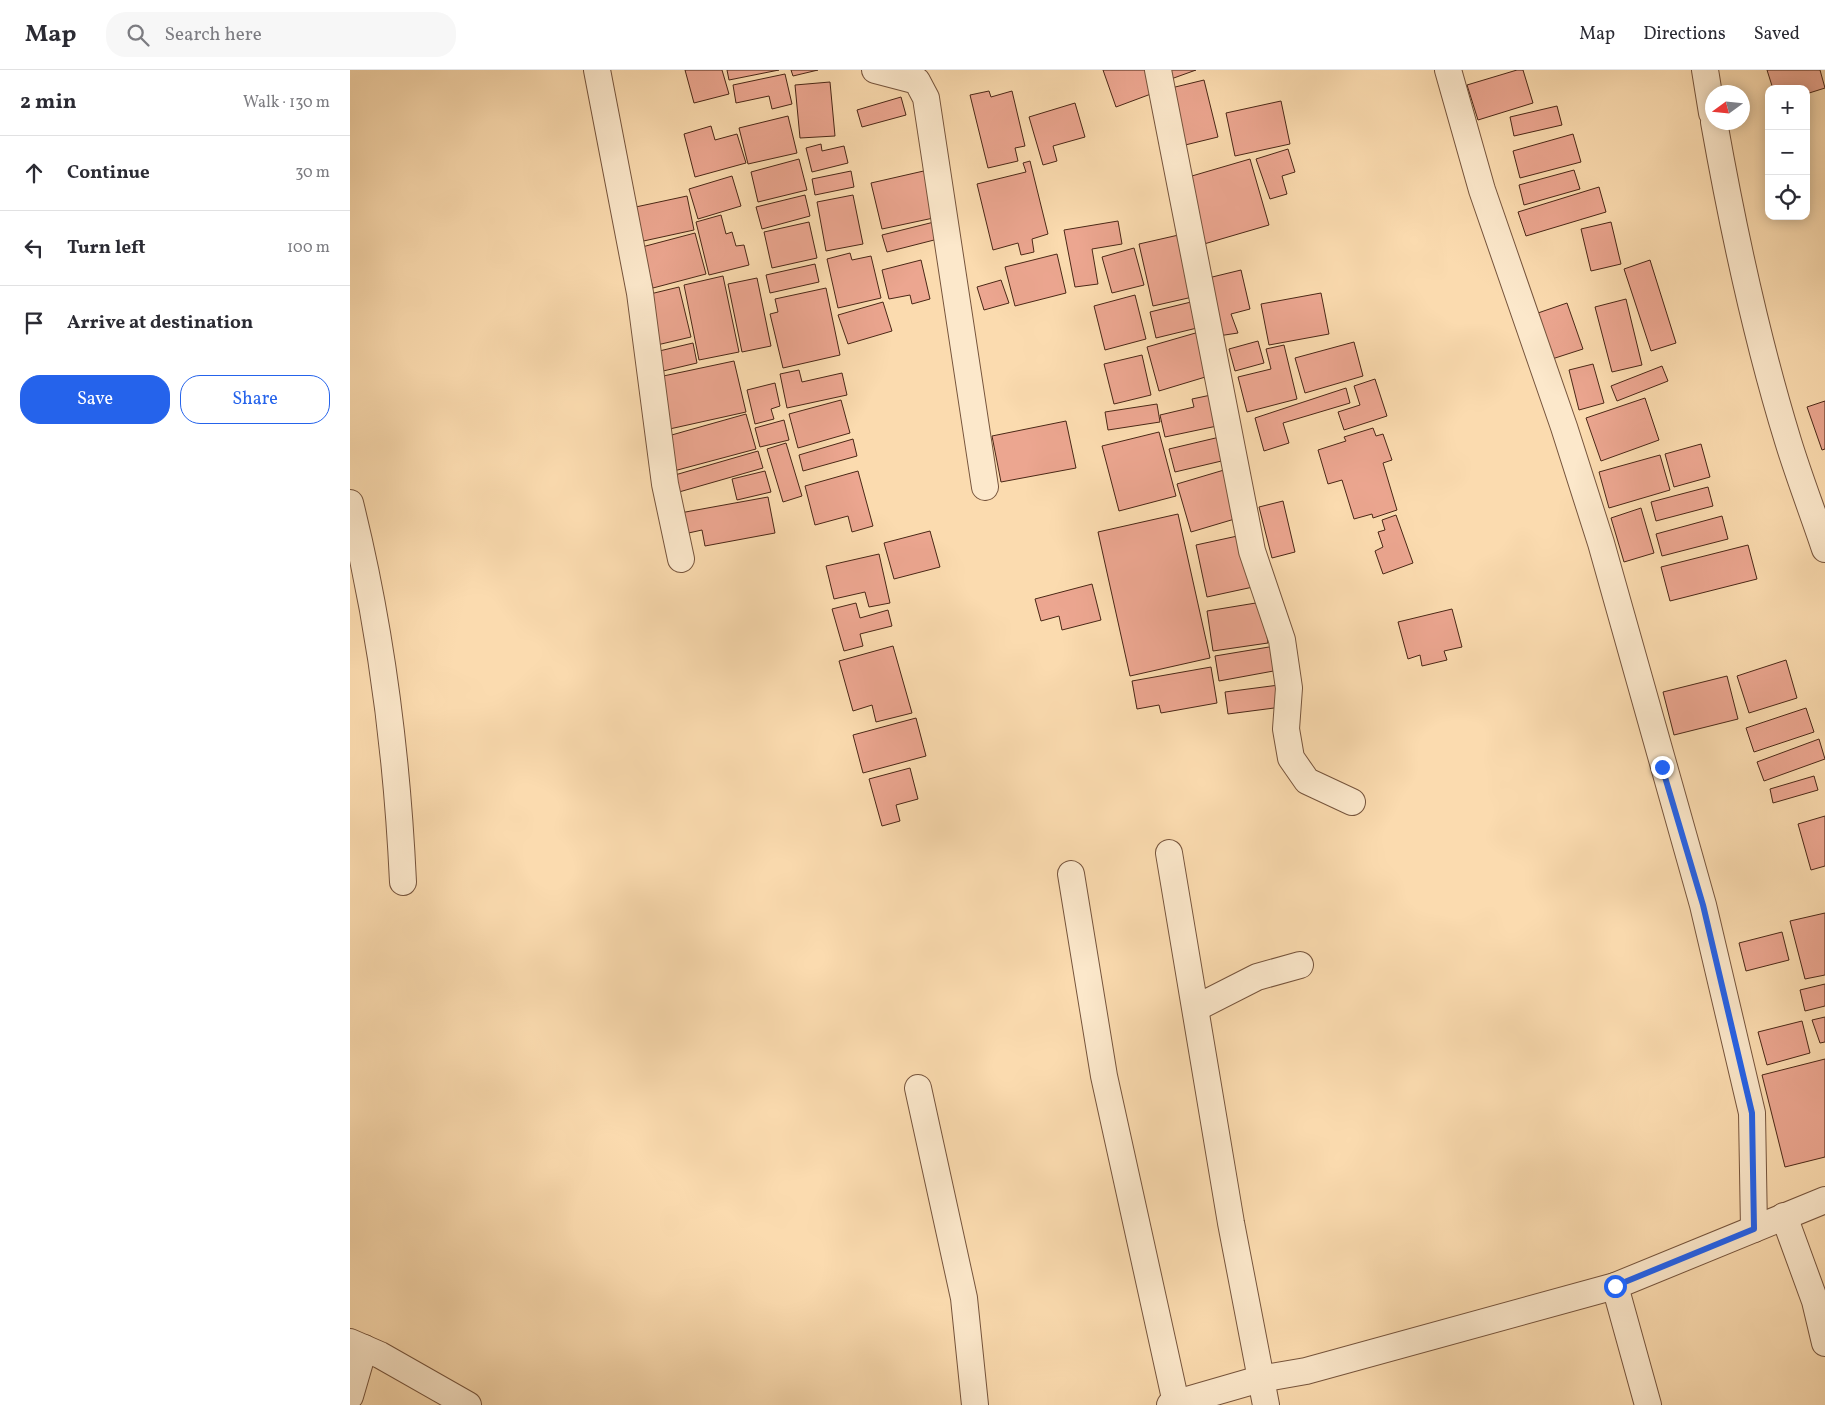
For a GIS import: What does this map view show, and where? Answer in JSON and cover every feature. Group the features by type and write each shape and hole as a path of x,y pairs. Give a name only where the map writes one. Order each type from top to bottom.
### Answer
{"street":[{"path":"597,70 640,293 665,484 681,559"},
{"path":"874,70 917,81 926,98 985,487"},
{"path":"1158,70 1252,551 1282,640 1289,688 1286,729 1291,758 1307,781 1352,802"},
{"path":"1448,70 1482,190 1561,418 1601,543 1703,905 1752,1113 1754,1229"},
{"path":"1705,70 1707,85"},
{"path":"1715,130 1727,197 1756,321 1788,441 1825,549"},
{"path":"350,502 367,573 381,654 399,795 403,882"},
{"path":"1169,854 1231,1223 1266,1405"},
{"path":"1071,874 1104,1076 1173,1404 1260,1379 1306,1371 1615,1286 1825,1200"},
{"path":"1196,1008 1257,977 1300,965"},
{"path":"918,1088 964,1298 975,1405"},
{"path":"1784,1216 1814,1301 1825,1343"},
{"path":"1615,1286 1648,1405"},
{"path":"350,1396 357,1345 468,1405"}],"building":[{"path":"685,70 722,70 729,94 694,103"},
{"path":"727,70 779,70 729,80"},
{"path":"791,70 818,70 793,76"},
{"path":"1103,70 1151,70 1159,91 1116,107"},
{"path":"1168,70 1196,70 1171,79"},
{"path":"1517,70 1523,70 1533,103 1478,120 1467,85"},
{"path":"1767,70 1820,70 1825,88 1810,93 1810,85 1772,85"},
{"path":"785,74 792,104 772,109 769,96 736,103 733,85"},
{"path":"1204,80 1218,137 1181,146 1167,89"},
{"path":"830,82 835,136 800,138 795,85"},
{"path":"989,91 991,97 1012,91 1025,146 1015,148 1018,161 988,168 970,95"},
{"path":"901,97 906,115 862,127 857,110"},
{"path":"1281,101 1290,144 1235,156 1226,113"},
{"path":"1075,103 1085,137 1053,146 1057,161 1043,165 1029,117"},
{"path":"1557,106 1562,125 1514,136 1510,117"},
{"path":"788,116 797,153 748,164 739,128"},
{"path":"711,126 715,140 737,134 746,163 695,177 684,134"},
{"path":"1573,134 1581,162 1520,178 1513,151"},
{"path":"821,144 822,151 844,146 848,163 812,172 806,148"},
{"path":"1288,149 1295,172 1282,176 1287,194 1270,199 1256,159"},
{"path":"799,159 807,190 758,202 751,172"},
{"path":"1250,159 1269,225 1204,244 1185,178"},
{"path":"1030,161 1048,234 1032,239 1034,252 1021,255 1018,243 993,250 977,184 1026,172 1023,163"},
{"path":"928,170 938,217 882,229 871,183"},
{"path":"1574,170 1580,189 1524,205 1519,185"},
{"path":"851,171 854,187 815,195 812,179"},
{"path":"732,176 741,206 698,219 689,189"},
{"path":"1599,187 1606,212 1526,236 1518,212"},
{"path":"805,195 810,216 762,229 756,207"},
{"path":"853,195 863,244 826,251 817,202"},
{"path":"687,196 694,230 639,242 631,208"},
{"path":"721,215 726,234 732,232 736,246 744,245 749,265 709,275 696,222"},
{"path":"1118,221 1122,244 1092,249 1098,284 1075,287 1064,230"},
{"path":"809,222 817,258 772,268 764,232"},
{"path":"934,222 938,239 887,252 882,235"},
{"path":"1611,222 1621,264 1591,271 1581,229"},
{"path":"695,233 706,274 653,288 642,247"},
{"path":"1183,234 1197,296 1153,306 1139,244"},
{"path":"1134,248 1144,285 1112,293 1102,257"},
{"path":"850,253 852,260 871,256 881,298 838,308 827,259"},
{"path":"1057,254 1066,293 1015,306 1005,267"},
{"path":"921,260 930,299 912,304 910,295 889,299 882,270"},
{"path":"1650,260 1676,343 1651,351 1624,269"},
{"path":"815,264 819,282 770,293 766,275"},
{"path":"1241,270 1250,309 1231,314 1238,333 1218,336 1204,279"},
{"path":"723,276 739,352 699,360 684,285"},
{"path":"757,278 771,346 742,352 728,284"},
{"path":"1001,280 1009,303 984,310 977,287"},
{"path":"679,287 691,337 657,345 646,295"},
{"path":"826,288 840,355 783,368 770,314 778,312 775,299"},
{"path":"1321,293 1329,334 1269,345 1261,304"},
{"path":"1135,295 1146,339 1105,350 1094,306"},
{"path":"1626,299 1642,365 1612,372 1595,307"},
{"path":"883,302 892,331 848,344 838,315"},
{"path":"1191,302 1197,328 1156,338 1150,312"},
{"path":"1567,303 1583,349 1552,359 1535,314"},
{"path":"1199,332 1212,375 1159,391 1147,347"},
{"path":"1258,341 1264,363 1235,371 1229,349"},
{"path":"1354,342 1363,376 1305,393 1295,358"},
{"path":"693,343 697,363 659,372 655,352"},
{"path":"1284,345 1297,399 1247,412 1238,377 1271,369 1266,349"},
{"path":"1142,355 1151,395 1114,404 1104,364"},
{"path":"734,361 746,412 665,430 654,378"},
{"path":"1593,364 1604,403 1579,410 1569,370"},
{"path":"1662,366 1668,381 1617,401 1611,386"},
{"path":"799,370 802,382 842,373 847,395 787,408 780,374"},
{"path":"1375,379 1387,416 1344,430 1338,412 1360,405 1354,386"},
{"path":"775,383 780,406 771,409 774,419 755,424 747,390"},
{"path":"1346,388 1350,403 1283,423 1289,443 1264,451 1255,418"},
{"path":"1211,395 1217,426 1165,437 1160,415 1194,407 1192,399"},
{"path":"1645,398 1659,440 1601,461 1586,418"},
{"path":"841,400 850,433 798,448 789,414"},
{"path":"1825,401 1825,449 1822,450 1807,407"},
{"path":"1157,404 1160,422 1108,430 1105,412"},
{"path":"746,414 756,449 670,472 661,438"},
{"path":"784,420 789,440 760,447 755,428"},
{"path":"1066,421 1076,468 1001,482 992,436"},
{"path":"1373,428 1376,436 1383,434 1392,460 1383,463 1397,510 1373,518 1372,514 1354,519 1342,480 1328,484 1318,450 1346,441 1344,437"},
{"path":"1159,432 1176,496 1119,511 1102,446"},
{"path":"1224,436 1230,459 1175,472 1169,449"},
{"path":"853,439 857,456 803,471 799,455"},
{"path":"786,443 802,496 783,502 767,449"},
{"path":"1701,444 1710,477 1674,487 1665,454"},
{"path":"758,451 763,468 672,494 668,477"},
{"path":"1660,455 1670,490 1609,508 1599,472"},
{"path":"1224,470 1238,518 1191,532 1177,484"},
{"path":"765,471 771,492 737,500 732,479"},
{"path":"858,471 873,526 852,532 848,516 815,525 805,486"},
{"path":"1708,487 1713,506 1656,521 1651,502"},
{"path":"768,497 775,533 705,546 702,530 684,534 680,513"},
{"path":"1283,501 1295,552 1272,558 1259,507"},
{"path":"1641,508 1654,553 1624,562 1611,518"},
{"path":"1178,514 1210,658 1130,676 1098,532"},
{"path":"1396,515 1413,563 1383,574 1375,551 1383,547 1378,532 1385,530 1382,520"},
{"path":"1722,516 1728,539 1662,556 1656,534"},
{"path":"930,531 940,567 894,579 884,543"},
{"path":"1242,535 1253,587 1207,597 1196,545"},
{"path":"1748,545 1757,579 1670,601 1661,567"},
{"path":"879,554 890,603 869,607 865,592 834,599 826,566"},
{"path":"1092,584 1101,620 1062,630 1059,616 1041,621 1035,599"},
{"path":"1262,602 1268,643 1213,651 1207,611"},
{"path":"856,603 860,618 888,610 892,626 860,634 863,646 844,651 832,609"},
{"path":"1452,609 1462,647 1444,651 1447,660 1422,666 1420,655 1408,659 1398,622"},
{"path":"893,646 912,713 876,722 872,705 853,711 839,661"},
{"path":"1275,646 1279,670 1219,681 1215,656"},
{"path":"1786,660 1797,698 1749,713 1737,676"},
{"path":"1211,667 1217,703 1161,713 1159,705 1137,709 1132,681"},
{"path":"1727,676 1738,719 1674,735 1663,692"},
{"path":"1279,685 1282,707 1228,714 1225,692"},
{"path":"1806,708 1814,732 1754,752 1746,728"},
{"path":"916,718 926,756 863,773 853,735"},
{"path":"1819,739 1825,759 1764,781 1757,762"},
{"path":"910,768 918,799 896,805 900,821 882,826 869,779"},
{"path":"1814,776 1818,790 1773,803 1770,789"},
{"path":"1825,816 1825,866 1811,870 1798,824"},
{"path":"1825,913 1825,975 1805,979 1790,921"},
{"path":"1782,932 1789,960 1746,971 1739,943"},
{"path":"1825,984 1825,1006 1805,1011 1800,990"},
{"path":"1825,1017 1825,1042 1820,1043 1812,1020"},
{"path":"1802,1021 1810,1053 1767,1065 1758,1032"},
{"path":"1825,1059 1825,1157 1785,1167 1762,1075"}],"route":[{"path":"1615,1286 1754,1229 1752,1113 1703,905 1662,767"}]}
